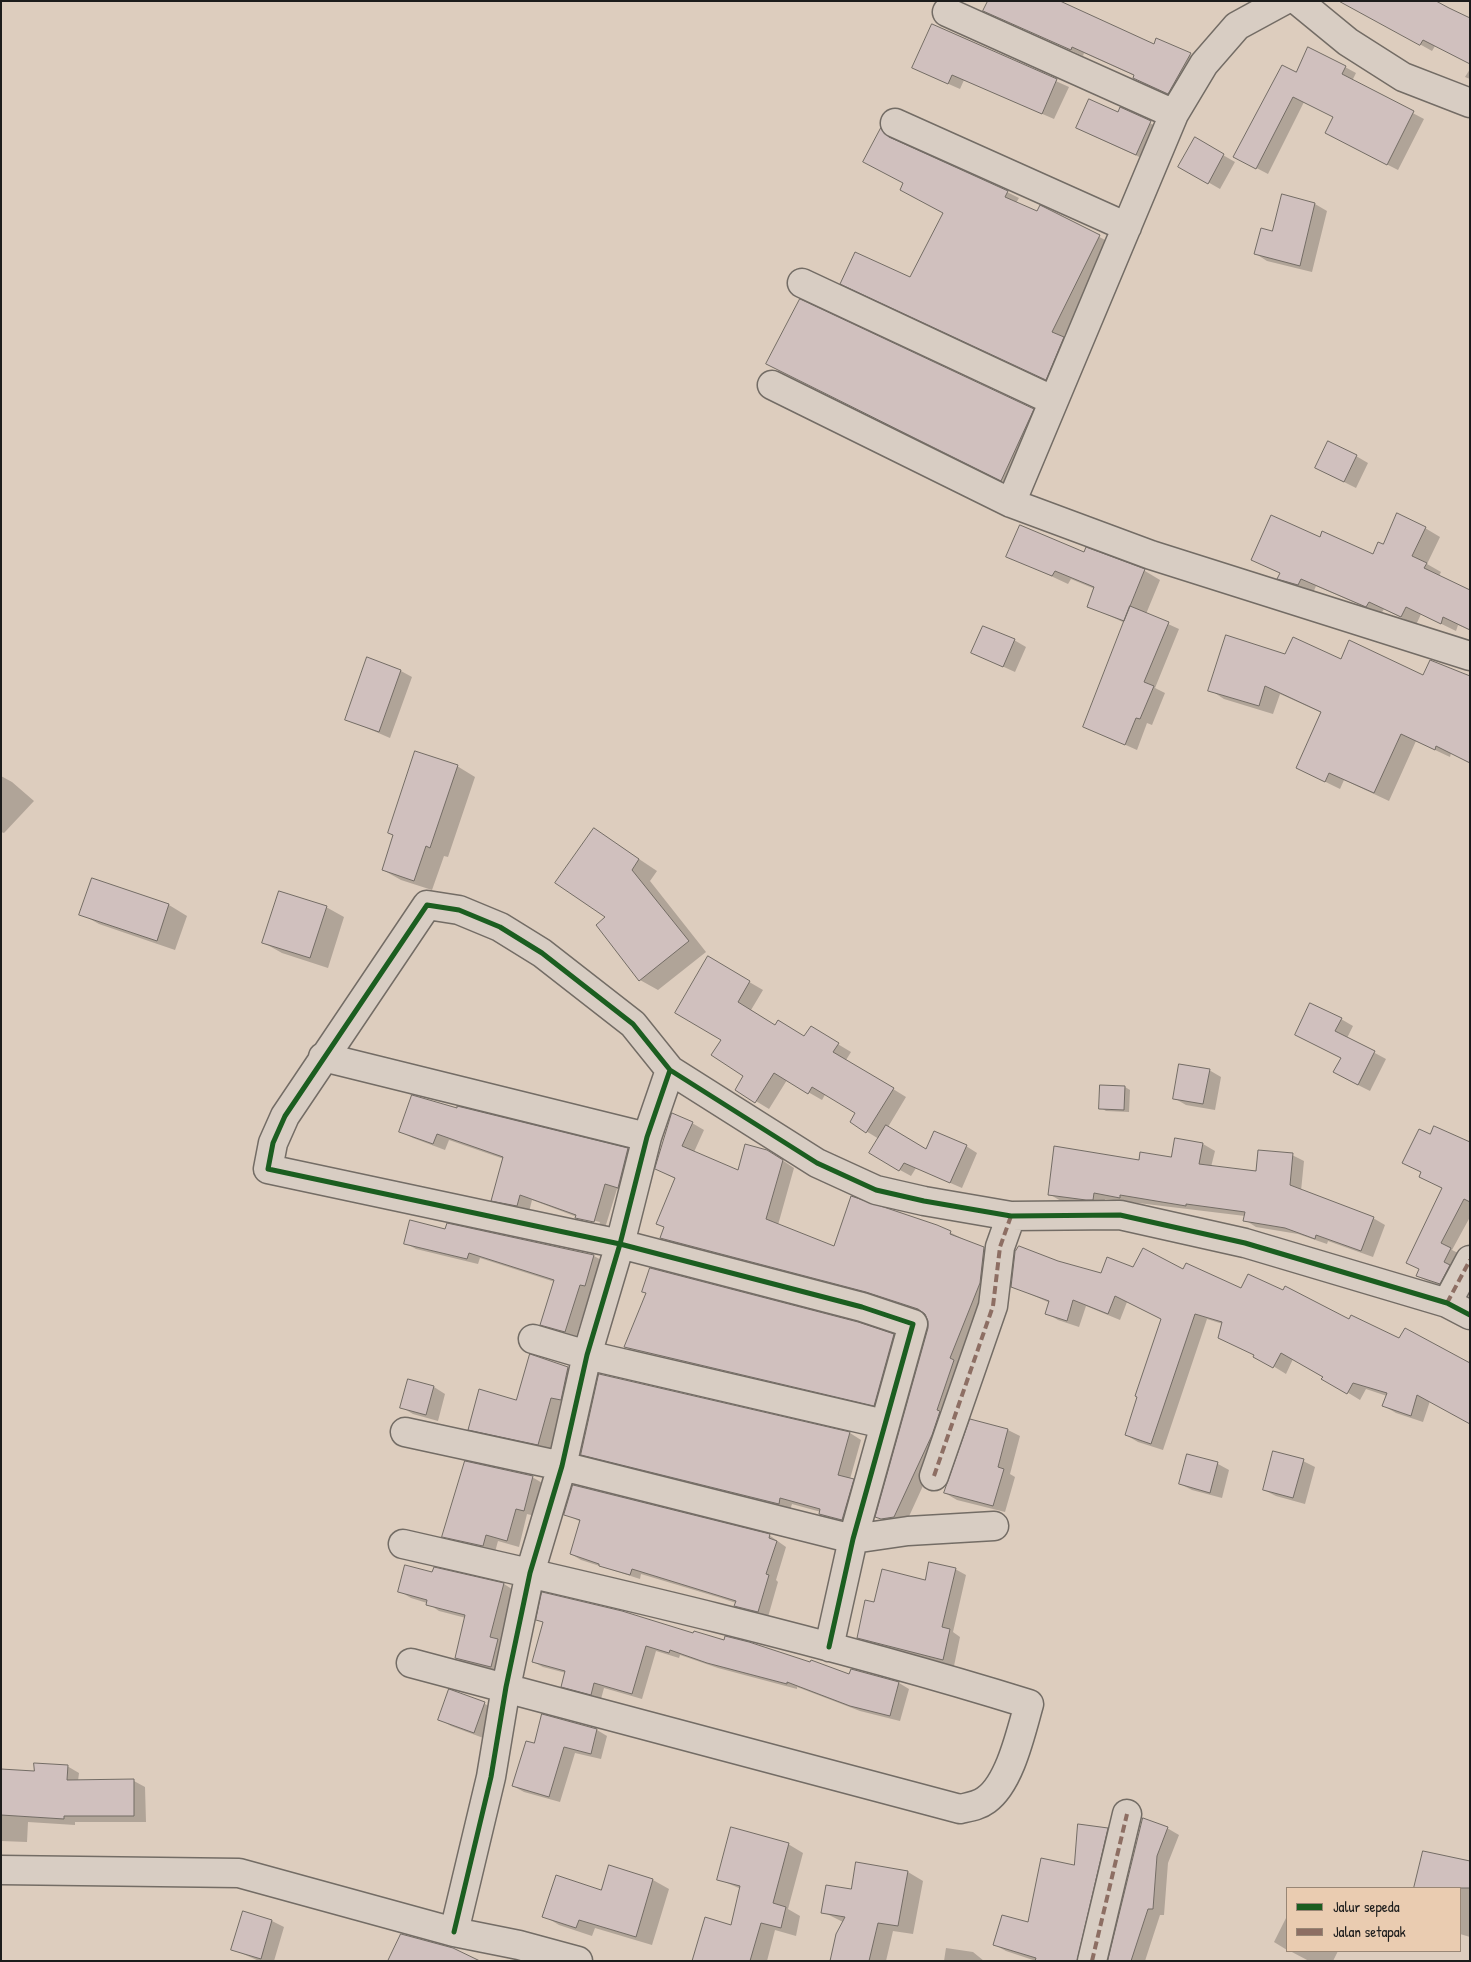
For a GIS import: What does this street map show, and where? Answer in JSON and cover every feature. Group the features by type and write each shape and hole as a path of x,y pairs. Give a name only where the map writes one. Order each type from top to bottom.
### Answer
{"street":[{"path":"1011,503 1052,400 1174,114 1204,64 1237,26 1283,1"},
{"path":"1298,1 1348,42 1403,77 1470,103"},
{"path":"947,12 1174,114"},
{"path":"895,123 1127,227"},
{"path":"802,283 1052,400"},
{"path":"772,385 1011,503 1151,555 1470,656"},
{"path":"829,1647 853,1539 913,1324 862,1307 620,1244 268,1169 273,1143 285,1116 427,905 459,910 500,927 542,953 633,1024 670,1070 817,1163 876,1190 924,1202 1011,1216 1120,1215 1245,1243 1458,1309 1470,1260"},
{"path":"323,1057 646,1137"},
{"path":"454,1932 491,1777 506,1687 530,1573 562,1466 587,1355 620,1244 646,1137 670,1070"},
{"path":"934,1476 993,1306 1000,1247 1011,1216"},
{"path":"533,1339 587,1355 884,1424"},
{"path":"405,1432 562,1466 853,1539 908,1532 994,1526"},
{"path":"403,1544 530,1573 829,1647 915,1669 1029,1704 1015,1752 998,1787 986,1800 960,1809 946,1807 411,1662"},
{"path":"1092,1961 1128,1814"},
{"path":"1,1870 239,1873 454,1932 513,1953 578,1961"}],"building":[{"path":"988,1 1060,1 1154,44 1156,38 1191,53 1168,94 1133,78 1134,75 1072,47 1071,50 983,11"},
{"path":"1339,1 1436,1 1470,18 1470,64 1423,40 1420,45"},
{"path":"932,24 1057,79 1042,114 952,75 948,84 912,68"},
{"path":"1308,47 1346,66 1342,74 1414,111 1387,165 1325,133 1333,117 1293,97 1256,169 1233,157 1282,65 1296,72"},
{"path":"1089,99 1118,112 1120,107 1151,121 1136,155 1076,128"},
{"path":"881,128 889,137 1008,191 1005,197 1037,211 1040,205 1100,235 1052,332 1064,337 1046,380 840,284 855,252 910,277 943,213 900,190 903,183 863,162"},
{"path":"1195,137 1224,154 1208,184 1178,167"},
{"path":"1282,194 1315,203 1300,266 1254,254 1261,228 1272,231"},
{"path":"800,299 1034,409 1001,481 766,364"},
{"path":"1328,441 1357,455 1344,482 1315,468"},
{"path":"1397,513 1426,527 1412,556 1427,563 1424,568 1470,590 1470,630 1443,617 1441,624 1406,607 1401,617 1369,602 1366,607 1301,579 1298,585 1277,579 1280,573 1251,560 1271,515 1320,537 1322,531 1373,554 1378,542 1383,544"},
{"path":"1020,525 1084,552 1086,547 1145,569 1124,621 1087,607 1094,587 1055,571 1052,576 1006,557"},
{"path":"1130,606 1169,622 1144,682 1154,686 1140,719 1136,718 1125,745 1083,727"},
{"path":"983,626 1015,639 1003,667 971,653"},
{"path":"1226,635 1285,654 1293,637 1341,659 1349,640 1423,675 1430,660 1470,676 1470,763 1436,746 1435,750 1401,734 1374,793 1329,773 1325,782 1296,768 1321,712 1265,686 1259,706 1208,691"},
{"path":"367,657 401,670 379,732 345,720"},
{"path":"415,751 458,765 430,848 426,846 414,881 382,870 393,835 388,833"},
{"path":"594,828 639,859 632,870 689,941 639,981 596,925 605,917 555,883"},
{"path":"92,878 169,904 157,941 79,915"},
{"path":"279,891 327,906 310,958 262,943"},
{"path":"708,956 750,981 738,1002 775,1025 778,1020 804,1036 811,1026 839,1043 833,1052 894,1088 866,1133 850,1122 855,1113 812,1087 808,1094 774,1073 755,1103 735,1090 743,1076 711,1055 721,1040 675,1013"},
{"path":"1310,1003 1342,1018 1335,1031 1375,1051 1358,1085 1333,1072 1341,1058 1295,1035"},
{"path":"1179,1064 1210,1069 1203,1104 1173,1099"},
{"path":"1100,1085 1125,1086 1124,1110 1099,1109"},
{"path":"412,1095 457,1108 457,1106 628,1148 618,1188 605,1184 594,1222 575,1218 576,1215 520,1195 517,1206 491,1201 503,1157 437,1134 433,1144 399,1132"},
{"path":"672,1113 693,1122 682,1146 738,1170 745,1144 767,1150 783,1160 766,1219 834,1246 851,1196 937,1225 951,1231 950,1234 984,1247 980,1283 950,1358 954,1360 937,1410 940,1411 932,1435 894,1517 881,1519 875,1517 928,1328 925,1314 918,1309 866,1292 660,1238 664,1227 656,1224 675,1178 655,1169"},
{"path":"886,1125 926,1149 934,1131 967,1145 950,1183 904,1163 899,1171 869,1153"},
{"path":"1434,1126 1470,1142 1470,1202 1464,1199 1441,1243 1451,1248 1444,1262 1450,1265 1440,1284 1416,1276 1419,1269 1406,1263 1442,1188 1419,1177 1421,1172 1402,1163 1419,1129 1430,1134"},
{"path":"1175,1138 1203,1143 1199,1164 1256,1171 1258,1150 1293,1153 1290,1185 1374,1217 1361,1251 1316,1235 1315,1239 1285,1228 1243,1221 1245,1212 1186,1204 1186,1206 1120,1195 1120,1198 1094,1193 1093,1200 1086,1200 1048,1195 1054,1146 1139,1160 1140,1152 1171,1157"},
{"path":"410,1220 445,1229 447,1223 594,1255 585,1286 580,1285 565,1332 540,1325 554,1280 469,1253 467,1259 404,1244"},
{"path":"1019,1246 1058,1261 1101,1273 1107,1257 1133,1267 1143,1248 1183,1269 1186,1263 1241,1288 1248,1274 1283,1290 1285,1286 1349,1319 1351,1315 1399,1338 1405,1328 1470,1363 1470,1424 1417,1395 1411,1416 1382,1406 1387,1393 1353,1383 1347,1394 1321,1379 1323,1377 1281,1353 1273,1368 1253,1357 1254,1355 1218,1338 1222,1322 1195,1314 1151,1444 1125,1435 1137,1397 1135,1396 1161,1319 1115,1296 1108,1314 1073,1300 1067,1321 1045,1314 1049,1301 1011,1287 1015,1252"},
{"path":"650,1268 858,1322 894,1334 874,1406 624,1347 646,1293 642,1292"},
{"path":"530,1354 568,1367 561,1400 551,1398 538,1445 468,1430 479,1389 516,1400"},
{"path":"599,1374 850,1432 838,1475 854,1479 842,1520 819,1514 820,1509 780,1498 779,1504 581,1455"},
{"path":"408,1379 434,1386 426,1415 400,1408"},
{"path":"970,1419 1008,1429 998,1467 1004,1469 993,1506 944,1493"},
{"path":"1273,1451 1304,1459 1293,1498 1263,1490"},
{"path":"1187,1454 1218,1462 1210,1493 1179,1484"},
{"path":"465,1461 533,1476 524,1511 516,1509 507,1541 486,1535 483,1546 442,1537"},
{"path":"573,1485 770,1534 769,1538 777,1541 766,1574 769,1575 758,1612 734,1606 736,1601 632,1569 630,1575 599,1566 599,1564 570,1554 580,1520 564,1515"},
{"path":"929,1562 956,1568 942,1627 950,1629 943,1660 857,1638 865,1600 874,1602 882,1569 925,1580"},
{"path":"405,1565 432,1572 434,1567 504,1583 490,1637 498,1639 491,1667 455,1658 465,1615 426,1605 427,1600 398,1592"},
{"path":"542,1592 622,1611 693,1633 694,1631 724,1640 725,1636 749,1642 810,1662 811,1660 849,1674 851,1669 899,1682 890,1716 850,1706 787,1682 787,1684 707,1663 670,1650 669,1653 646,1646 632,1694 594,1683 591,1695 561,1687 565,1671 532,1662 543,1622 536,1620"},
{"path":"449,1689 485,1702 474,1733 438,1720"},
{"path":"542,1714 597,1729 591,1754 564,1747 549,1797 512,1786 526,1741 534,1743"},
{"path":"34,1763 68,1765 67,1780 134,1779 134,1816 64,1816 64,1819 1,1815 1,1769 34,1771"},
{"path":"1143,1818 1168,1827 1157,1856 1153,1909 1148,1909 1131,1961 1108,1961"},
{"path":"1078,1824 1108,1828 1077,1961 1035,1961 1036,1958 993,1945 1002,1915 1028,1922 1041,1858 1074,1865"},
{"path":"731,1827 789,1843 773,1903 786,1907 781,1928 761,1923 750,1961 692,1961 705,1917 731,1925 740,1886 717,1880"},
{"path":"1423,1851 1470,1861 1470,1888 1414,1887"},
{"path":"856,1862 908,1871 898,1926 878,1923 869,1961 830,1961 836,1934 845,1917 821,1913 826,1885 851,1889"},
{"path":"609,1865 653,1879 636,1937 579,1920 576,1928 542,1917 556,1875 601,1890"},
{"path":"243,1911 272,1920 261,1959 231,1950"},
{"path":"401,1934 453,1948 480,1961 388,1961"}],"marked path":[{"path":"934,1476 993,1306 1000,1247 1011,1216"},
{"path":"1447,1303 1470,1260"},
{"path":"1092,1961 1127,1814"}],"cycle path":[{"path":"829,1647 853,1539 913,1324 862,1307 620,1244 268,1169 273,1143 285,1116 427,905 459,910 500,927 542,953 633,1024 670,1070 817,1163 876,1190 924,1201 1011,1216 1120,1215 1245,1243 1447,1303 1470,1315"},
{"path":"454,1932 491,1777 506,1687 530,1573 562,1466 587,1355 620,1244 647,1137 670,1070"}]}
